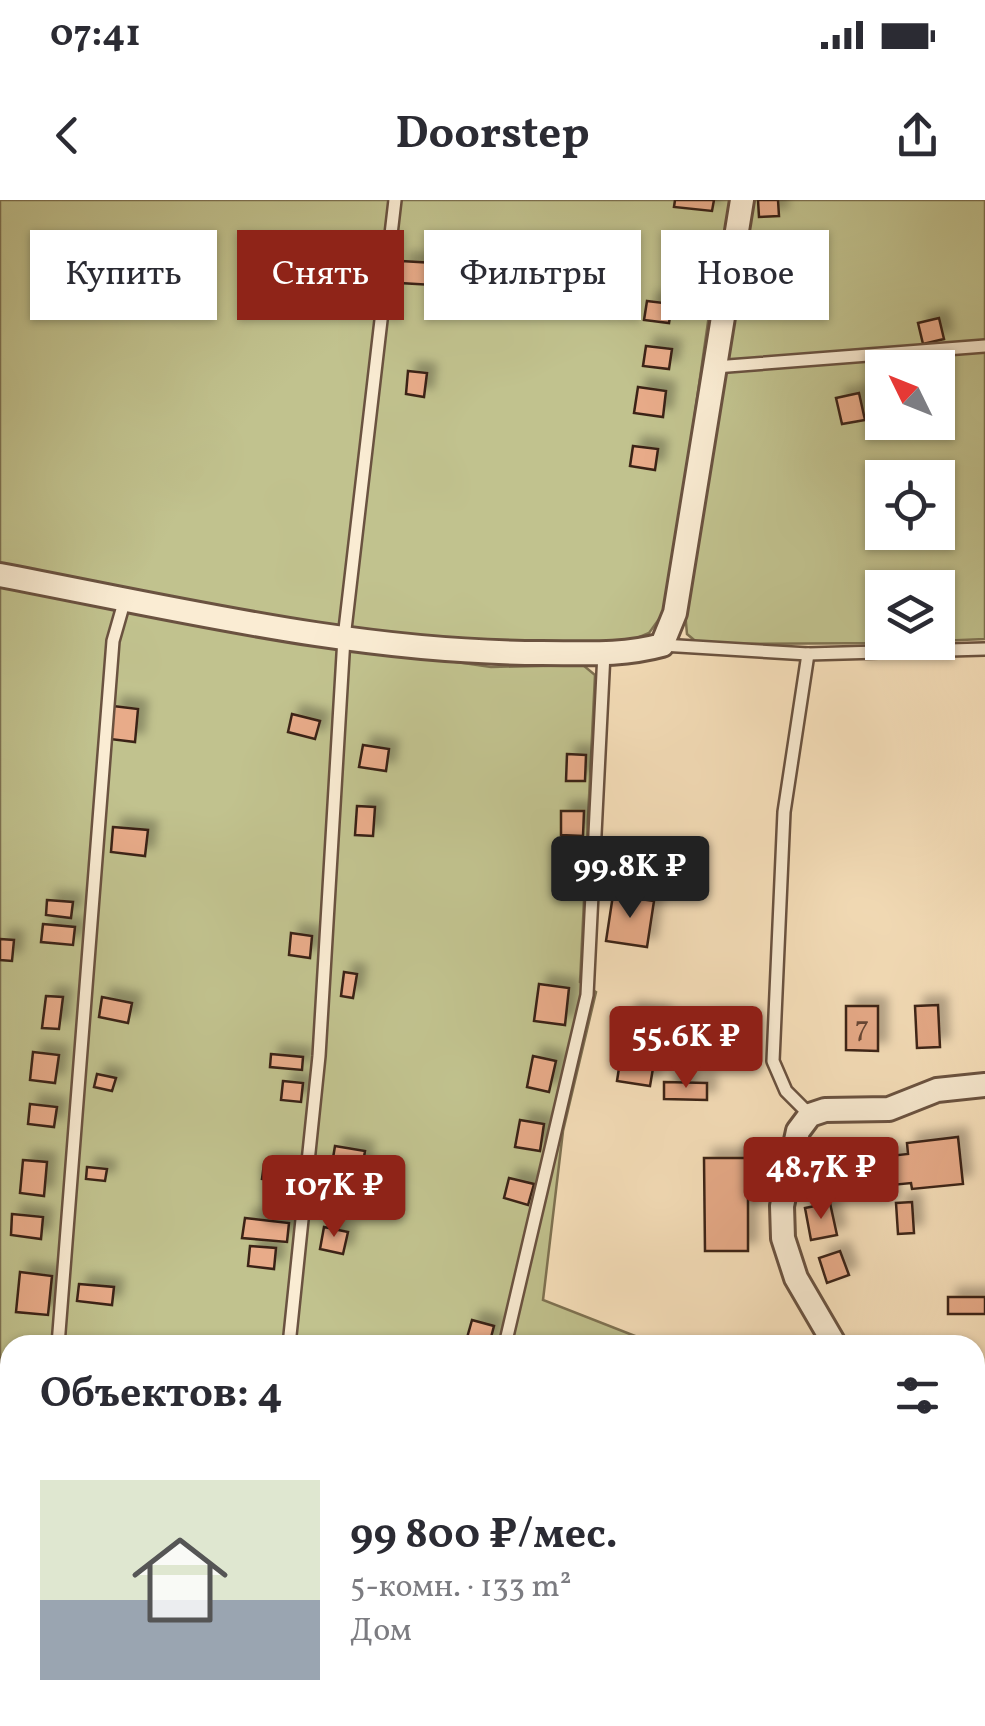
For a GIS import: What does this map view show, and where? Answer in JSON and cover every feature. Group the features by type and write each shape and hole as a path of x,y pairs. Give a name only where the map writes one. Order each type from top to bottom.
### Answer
{"street":[{"path":"0,576 344,638 490,653 631,654 662,646 675,613 742,200"},
{"path":"829,1335 796,1278 784,1238 782,1206 798,1132 810,1115 824,1110 889,1110 936,1090 985,1085"}],"lane":[{"path":"290,1335 319,1056 344,638 395,200"},
{"path":"715,367 985,346"},
{"path":"59,1335 113,640 125,599"},
{"path":"662,646 808,654 985,650"},
{"path":"507,1335 586,995 604,653"},
{"path":"808,654 784,812 772,1060 786,1092 810,1115"}],"green space":[{"path":"0,200 731,200 725,230 661,230 661,320 708,320 667,608 649,633 630,641 491,645 356,630 0,567"},
{"path":"751,200 985,200 985,639 955,640 955,570 865,570 865,643 699,644 687,634 685,611 732,320 829,320 829,230 746,230"},
{"path":"0,583 352,647 491,667 583,665 595,675 580,982 596,992 563,1131 543,1300 632,1335 0,1335"}],"building":[{"path":"675,200 714,200 712,211 674,207"},
{"path":"758,200 778,200 779,216 759,217"},
{"path":"404,261 424,262 424,284 404,283"},
{"path":"647,301 661,303 661,320 669,320 669,323 644,320"},
{"path":"939,318 944,339 923,344 918,323"},
{"path":"646,346 672,349 669,369 643,366"},
{"path":"408,371 427,373 424,397 406,394"},
{"path":"638,387 666,391 663,417 634,413"},
{"path":"859,393 865,420 842,424 836,398"},
{"path":"633,446 658,449 655,470 630,466"},
{"path":"113,706 138,709 135,742 110,739"},
{"path":"292,714 320,721 315,739 288,732"},
{"path":"363,745 389,749 386,771 359,767"},
{"path":"567,754 586,755 585,781 566,781"},
{"path":"357,806 375,807 373,836 355,835"},
{"path":"561,811 584,811 583,836 561,835"},
{"path":"113,827 148,830 145,856 111,852"},
{"path":"613,895 654,901 647,947 606,941"},
{"path":"47,900 73,902 71,918 46,915"},
{"path":"43,924 75,927 73,945 41,942"},
{"path":"291,933 312,936 310,958 289,955"},
{"path":"0,939 14,940 12,961 0,960"},
{"path":"344,972 357,974 353,998 341,996"},
{"path":"539,984 569,988 565,1025 534,1021"},
{"path":"46,996 63,997 59,1029 42,1028"},
{"path":"102,997 132,1003 128,1023 99,1017"},
{"path":"938,1005 940,1047 917,1048 915,1006"},
{"path":"846,1006 878,1006 878,1051 846,1050"},
{"path":"628,1010 662,1015 650,1086 617,1081"},
{"path":"748,1020 749,1062 708,1063 707,1021"},
{"path":"33,1052 59,1055 55,1083 30,1080"},
{"path":"271,1054 303,1057 302,1070 270,1067"},
{"path":"533,1056 556,1061 549,1092 527,1087"},
{"path":"97,1074 116,1078 112,1091 94,1087"},
{"path":"283,1081 303,1083 301,1102 281,1100"},
{"path":"664,1082 707,1083 707,1100 664,1099"},
{"path":"30,1104 57,1107 54,1127 28,1124"},
{"path":"520,1120 544,1124 540,1151 515,1147"},
{"path":"958,1137 963,1184 912,1189 911,1183 892,1185 889,1156 908,1154 907,1143"},
{"path":"335,1146 365,1151 360,1181 330,1176"},
{"path":"704,1158 748,1158 748,1251 705,1251"},
{"path":"23,1160 47,1162 44,1196 20,1193"},
{"path":"264,1164 292,1167 291,1182 262,1179"},
{"path":"87,1167 107,1169 105,1181 86,1179"},
{"path":"509,1178 534,1184 528,1205 504,1198"},
{"path":"912,1202 914,1233 898,1234 896,1203"},
{"path":"830,1203 837,1235 811,1240 805,1208"},
{"path":"12,1214 43,1217 41,1239 11,1235"},
{"path":"245,1218 289,1223 287,1242 242,1238"},
{"path":"324,1227 348,1232 343,1254 320,1249"},
{"path":"250,1246 276,1248 274,1269 248,1266"},
{"path":"840,1251 849,1275 827,1283 819,1258"},
{"path":"20,1272 52,1276 48,1315 16,1312"},
{"path":"79,1284 114,1287 112,1305 77,1301"},
{"path":"948,1297 985,1297 985,1314 948,1314"},
{"path":"472,1320 494,1326 492,1335 468,1335"}]}
